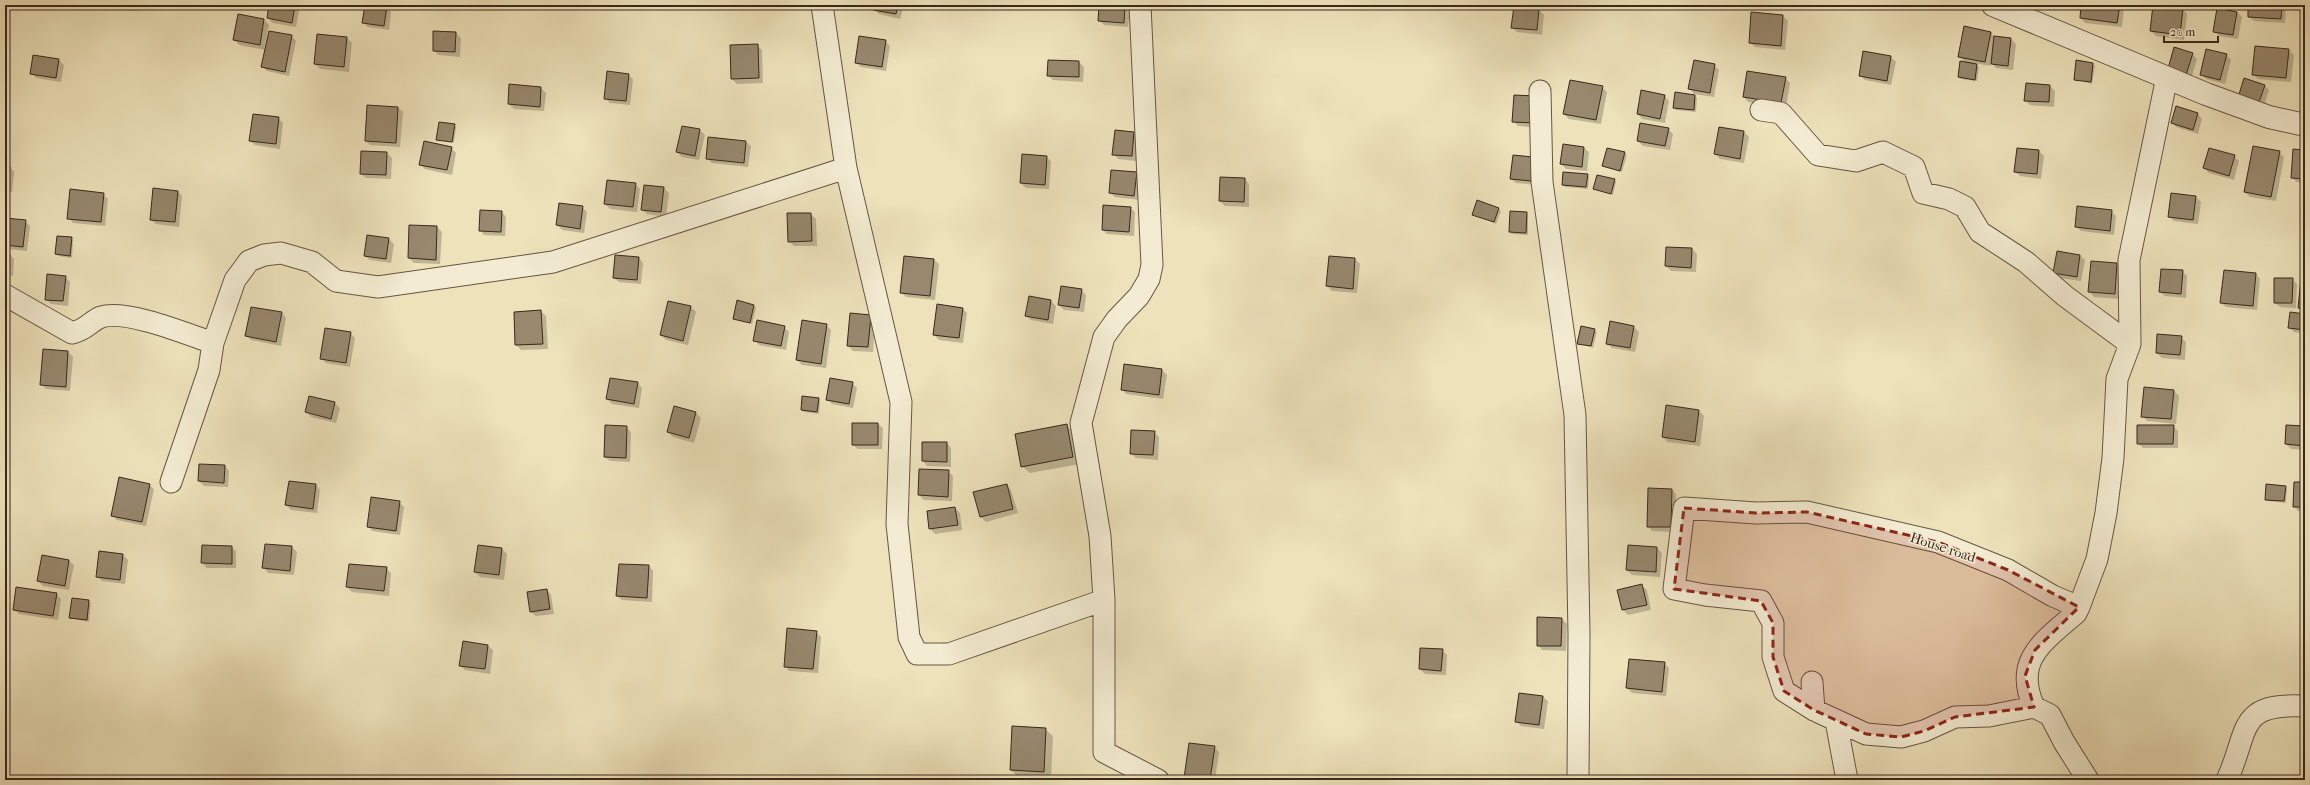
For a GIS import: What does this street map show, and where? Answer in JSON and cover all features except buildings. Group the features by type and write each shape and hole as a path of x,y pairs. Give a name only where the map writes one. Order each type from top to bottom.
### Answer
{"street":[{"path":"822,5 846,168 901,402 897,524 909,637 917,654 949,654 1104,600"},
{"path":"1140,5 1152,265 1149,279 1140,296 1116,319 1104,337 1081,423 1100,536 1104,600 1104,752 1158,780"},
{"path":"1993,5 2167,77 2269,116 2305,125"},
{"path":"2088,780 2064,742 2050,715 2034,707 2025,676 2035,650 2076,613 2097,559 2106,513 2113,458 2118,379 2130,344 2129,260 2167,77"},
{"path":"1540,90 1542,182 1575,415 1579,634 1578,780"},
{"path":"1761,110 1782,113 1818,155 1856,161 1883,152 1914,167 1923,193 1949,200 1965,207 1980,232 2026,262 2065,296 2130,344"},
{"path":"171,482 209,370 213,343 235,280 249,261 264,255 281,253 312,262 336,281 378,287 553,262 846,168"},
{"path":"5,295 72,332 85,328 100,317 126,315 213,343"},
{"name":"House road","path":"2034,707 1989,716 1955,718 1924,731 1901,737 1866,734 1814,710 1784,691 1773,657 1773,623 1761,601 1705,595 1674,589 1684,508 1756,513 1807,512 1938,542 2008,570 2053,596 2079,607"},
{"path":"1812,682 1814,710"},
{"path":"2227,780 2238,756 2246,724 2260,711 2279,705 2305,706"},
{"path":"1836,721 1847,780"}],"highlighted area":[{"path":"1684,508 1756,513 1807,512 1938,542 2008,570 2079,607 2035,650 2025,676 2034,707 1955,717 1924,731 1901,737 1866,734 1814,710 1784,691 1773,657 1773,623 1761,601 1674,589"}]}
